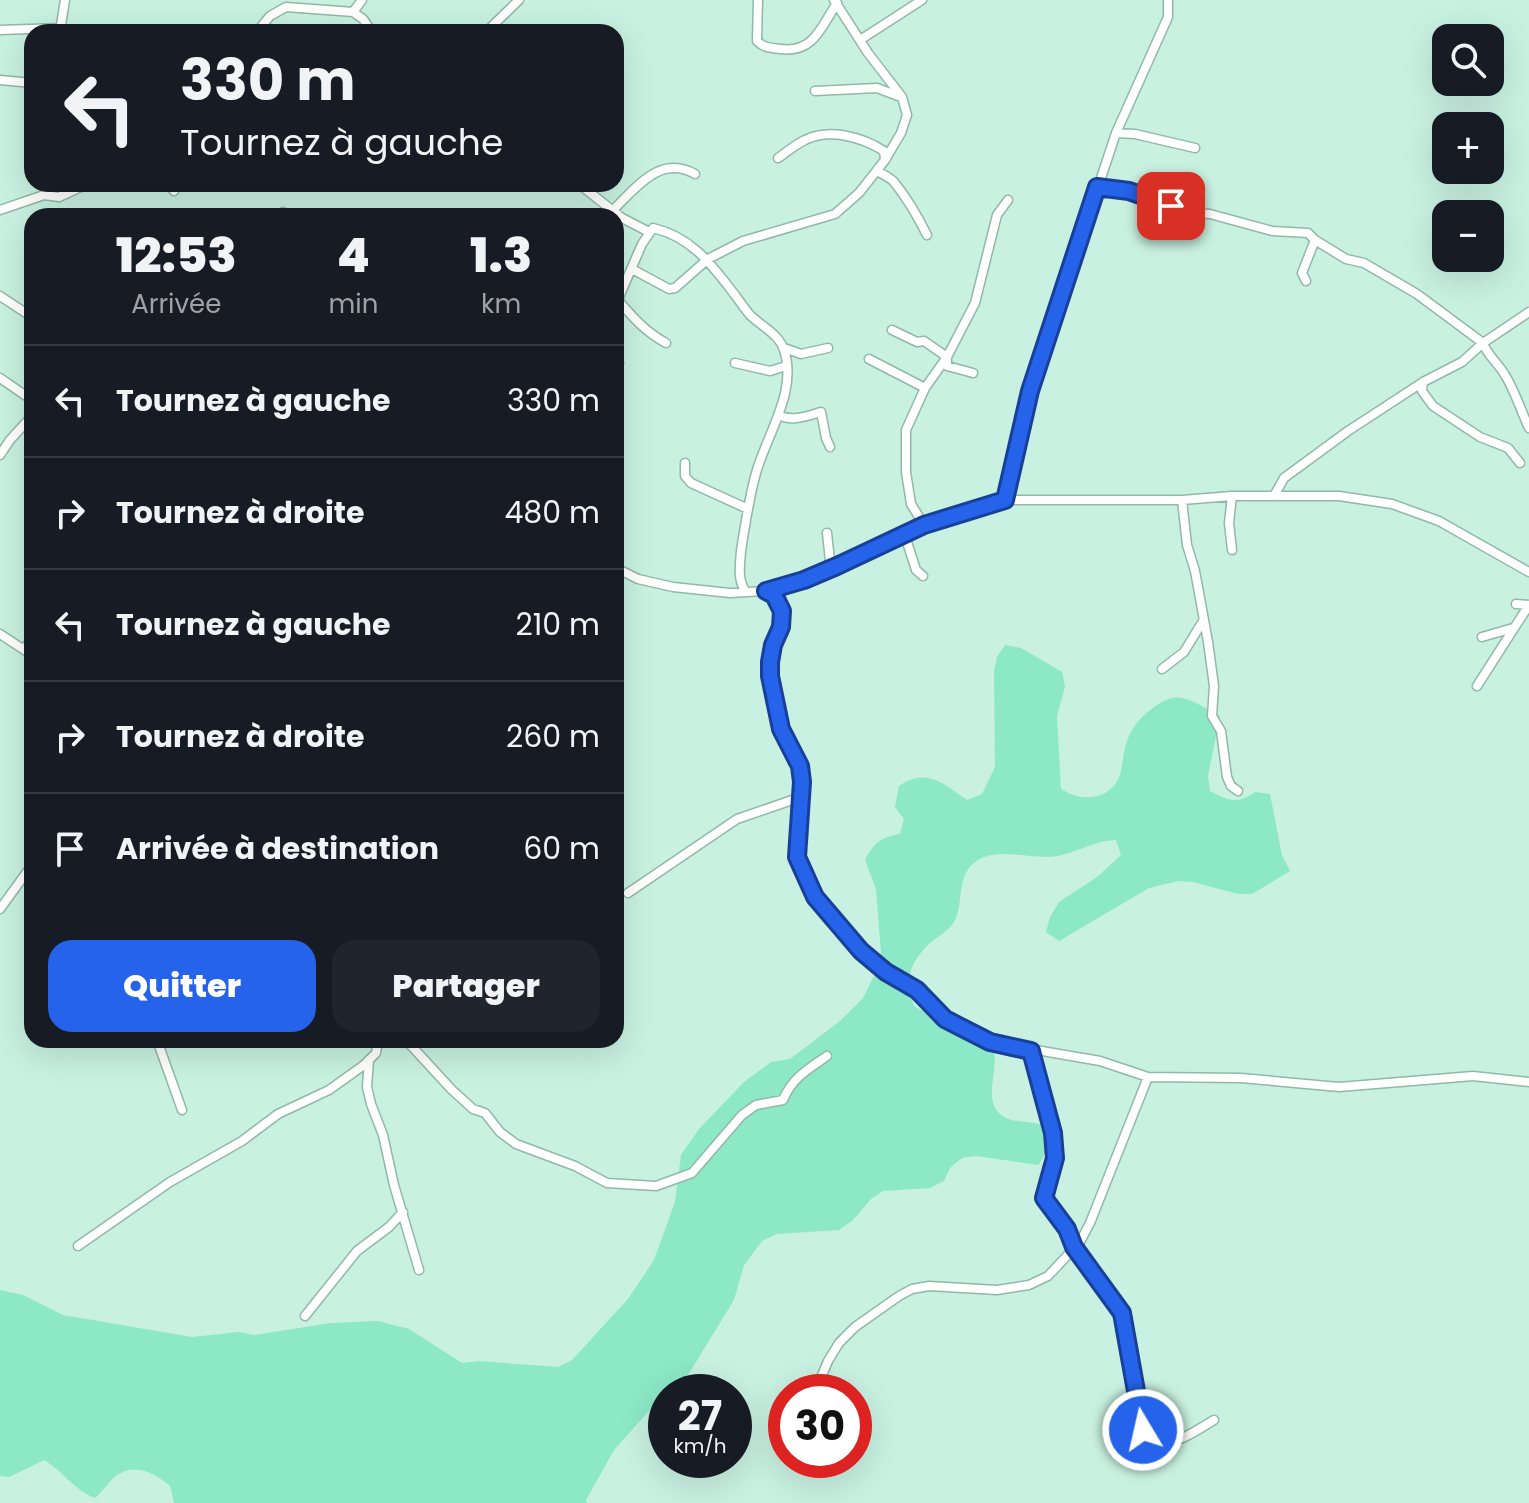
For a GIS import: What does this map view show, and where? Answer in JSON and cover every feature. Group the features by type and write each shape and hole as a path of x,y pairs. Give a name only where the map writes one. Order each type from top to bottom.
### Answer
{"street":[{"path":"61,24 65,0"},
{"path":"353,12 362,0"},
{"path":"494,24 519,0"},
{"path":"632,269 669,289 681,285 708,259 743,241 835,214 859,193 877,171 901,133 907,115 902,97 835,1 811,42 796,51 763,47 757,41 758,0"},
{"path":"860,40 922,0"},
{"path":"1005,500 1030,391 1116,133 1168,17 1168,0"},
{"path":"264,24 285,4 353,12 366,24"},
{"path":"0,30 24,30"},
{"path":"0,80 24,82"},
{"path":"815,91 877,88 902,97"},
{"path":"1116,133 1135,134 1195,148"},
{"path":"778,158 806,139 833,134 869,142 884,151 885,160"},
{"path":"615,208 646,179 664,168 681,166 695,174"},
{"path":"877,171 894,182 915,211 927,235"},
{"path":"1097,187 1129,191 1191,213 1210,214 1272,231 1308,233 1346,259 1364,263 1417,294 1483,343 1512,387 1529,428"},
{"path":"0,210 44,195 59,197 70,192"},
{"path":"589,192 608,208"},
{"path":"924,525 911,504 906,472 906,430 925,388 947,357 975,303 997,215 1008,200"},
{"path":"624,218 649,232"},
{"path":"624,286 649,232 653,228 666,231 687,241 708,259 751,316 784,348 786,382 748,509 740,566 741,586 746,592"},
{"path":"1306,281 1302,273 1315,240"},
{"path":"0,296 24,312"},
{"path":"624,310 650,334 666,343"},
{"path":"1274,496 1284,478 1384,406 1462,362 1483,343 1529,312"},
{"path":"892,330 917,342 924,341 947,357"},
{"path":"784,348 801,354 828,348"},
{"path":"947,357 947,366 973,373"},
{"path":"869,359 925,388"},
{"path":"735,363 770,371 786,366"},
{"path":"0,378 24,394"},
{"path":"1423,382 1422,391 1433,406 1480,437 1508,448 1520,463"},
{"path":"778,415 803,418 821,412 830,447"},
{"path":"0,455 24,425"},
{"path":"685,463 685,476 691,483 748,509"},
{"path":"1232,496 1229,523 1232,550"},
{"path":"624,572 638,579 673,587 730,593 766,591 804,580 924,525 1005,500 1339,496 1392,504 1439,521 1529,572"},
{"path":"1182,500 1187,545 1195,571 1214,686 1212,716 1221,731 1227,777 1231,786 1238,791"},
{"path":"827,533 830,561 837,566"},
{"path":"905,536 916,570 923,576"},
{"path":"766,591 774,595 782,611 781,627 773,645 770,676 781,729 800,766 802,782 797,857 815,897 861,951 886,972 917,990 945,1019 990,1042 1100,1061 1148,1077 1241,1078 1339,1087 1473,1076 1529,1082"},
{"path":"1477,686 1529,605 1516,604"},
{"path":"1162,669 1184,652 1204,620"},
{"path":"1482,637 1514,628"},
{"path":"0,634 24,649"},
{"path":"628,893 737,819 801,797"},
{"path":"0,909 24,876"},
{"path":"160,1048 182,1110"},
{"path":"78,1246 170,1182 242,1141 278,1114 329,1090 369,1060 377,1048"},
{"path":"413,1048 452,1090 473,1109 485,1113 500,1132 516,1144 575,1166 607,1183 656,1186 692,1173 742,1115 756,1105 783,1100 788,1088 801,1073 827,1056"},
{"path":"1031,1051 1053,1133 1055,1158 1044,1198 1067,1229 1074,1247 1122,1313 1147,1441 1174,1443 1214,1420"},
{"path":"369,1060 367,1087 419,1270"},
{"path":"823,1374 839,1343 855,1327 912,1289 929,1286 997,1290 1029,1285 1048,1276 1080,1242 1103,1194 1148,1077"},
{"path":"305,1316 357,1251 403,1212"}],"green space":[{"path":"1005,645 1021,648 1062,672 1065,687 1057,716 1061,789 1082,797 1104,794 1116,783 1130,733 1142,717 1156,706 1177,698 1191,701 1220,716 1208,776 1210,791 1233,800 1243,799 1255,792 1270,794 1282,855 1290,871 1252,894 1238,894 1178,881 1149,888 1059,941 1046,932 1050,917 1059,902 1097,877 1121,855 1116,840 1057,856 993,855 975,862 968,869 955,920 928,945 912,966 909,981 911,997 914,1006 994,1051 994,1106 1008,1119 1040,1124 1046,1145 1038,1165 976,1156 962,1158 950,1168 944,1181 930,1188 883,1191 839,1230 777,1234 762,1241 744,1265 734,1300 689,1374 648,1374 648,1412 614,1450 587,1503 174,1503 170,1486 158,1477 138,1470 117,1475 95,1498 44,1460 9,1477 0,1476 0,1290 23,1295 63,1315 192,1337 239,1332 254,1335 331,1323 378,1321 409,1329 462,1363 479,1361 558,1367 572,1360 628,1299 654,1260 675,1202 681,1155 699,1129 744,1082 771,1062 790,1059 840,1021 863,998 878,968 881,953 876,889 865,860 879,842 900,834 904,819 895,807 899,786 909,780 935,780 967,800 982,794 995,767 994,672 997,657"}],"route":[{"path":"1143,1430 1122,1313 1074,1247 1067,1229 1044,1198 1055,1158 1053,1133 1031,1051 990,1042 945,1019 917,990 886,972 861,951 815,897 802,870 796,842 802,782 800,766 781,729 770,676 773,645 783,618 779,602 766,591 804,580 924,525 1005,500 1030,391 1097,187 1129,191 1171,206"}]}
